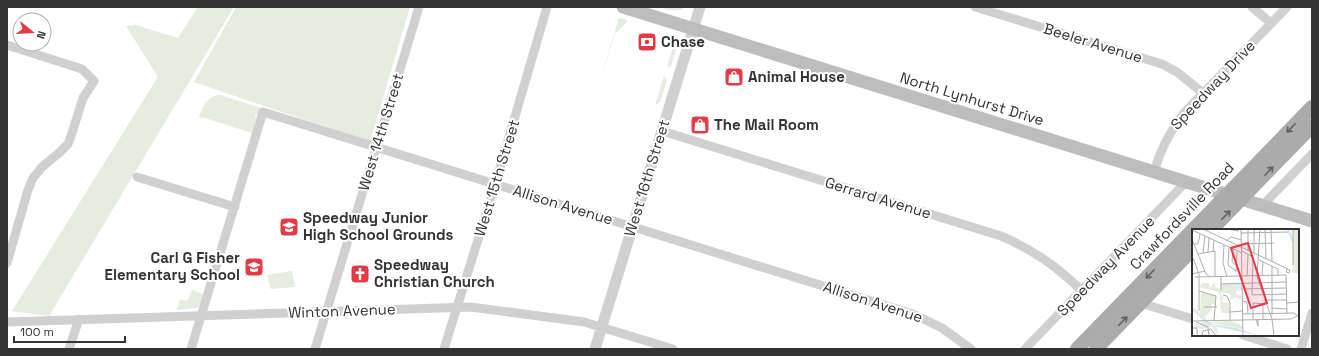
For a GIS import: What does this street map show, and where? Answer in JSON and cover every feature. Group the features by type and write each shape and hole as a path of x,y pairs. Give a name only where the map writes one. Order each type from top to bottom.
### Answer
{"main road":[{"name":"North Lynhurst Drive","path":"623,7 1312,221"},
{"name":"Crawfordsville Road","path":"1193,229 1312,107"},
{"name":"Crawfordsville Road","path":"1213,229 1312,126"},
{"name":"Crawfordsville Road","path":"1077,349 1192,230"},
{"name":"Crawfordsville Road","path":"1096,349 1192,250"}],"street":[{"name":"West 14th Street","path":"315,349 418,7"},
{"name":"West 15th Street","path":"444,349 495,185 547,7"},
{"name":"West 16th Street","path":"595,349 700,7"},
{"name":"Beeler Avenue","path":"975,7 1162,64 1177,72 1204,93"},
{"path":"1252,7 1271,23"},
{"name":"Speedway Drive","path":"1154,172 1159,155 1170,133 1184,112 1287,7"},
{"path":"7,45 82,69 94,81 83,98 72,136 68,144 42,167 33,178 8,258"},
{"name":"Allison Avenue","path":"235,207 263,112 913,314 942,328 971,349"},
{"name":"Gerrard Avenue","path":"662,131 1001,236 1044,258 1082,291"},
{"path":"1262,206 1312,154"},
{"path":"137,177 235,207 191,349"},
{"name":"Speedway Avenue","path":"1025,349 1186,182"},
{"path":"1127,298 1192,319"},
{"name":"Winton Avenue","path":"7,322 326,311 471,308 584,322 673,349"},
{"path":"1301,349 1312,313"},
{"path":"69,349 78,319"},
{"path":"1246,336 1287,349"}],"shaded area":[{"path":"198,7 234,7 49,316 12,311 158,77 126,26 136,25 178,38"},
{"path":"236,7 410,7 370,142 194,82"},
{"path":"659,7 685,7 681,10 670,10"},
{"path":"619,18 627,20 627,22 615,34 599,84"},
{"path":"675,39 678,43 671,66 667,67"},
{"path":"664,76 667,80 660,102 655,105"},
{"path":"217,95 261,108 258,116 255,114 256,119 252,133 199,117 207,101"},
{"path":"292,271 295,287 271,289 267,275"},
{"path":"192,290 203,294 198,308 177,310 180,299 186,301 188,300"}],"place":[{"name":"Chase","path":"647,42"},
{"name":"Animal House","path":"734,77"},
{"name":"The Mail Room","path":"700,125"},
{"name":"Speedway Junior High School Grounds","path":"289,227"},
{"name":"Carl G Fisher Elementary School","path":"254,267"},
{"name":"Speedway Christian Church","path":"360,274"}]}
